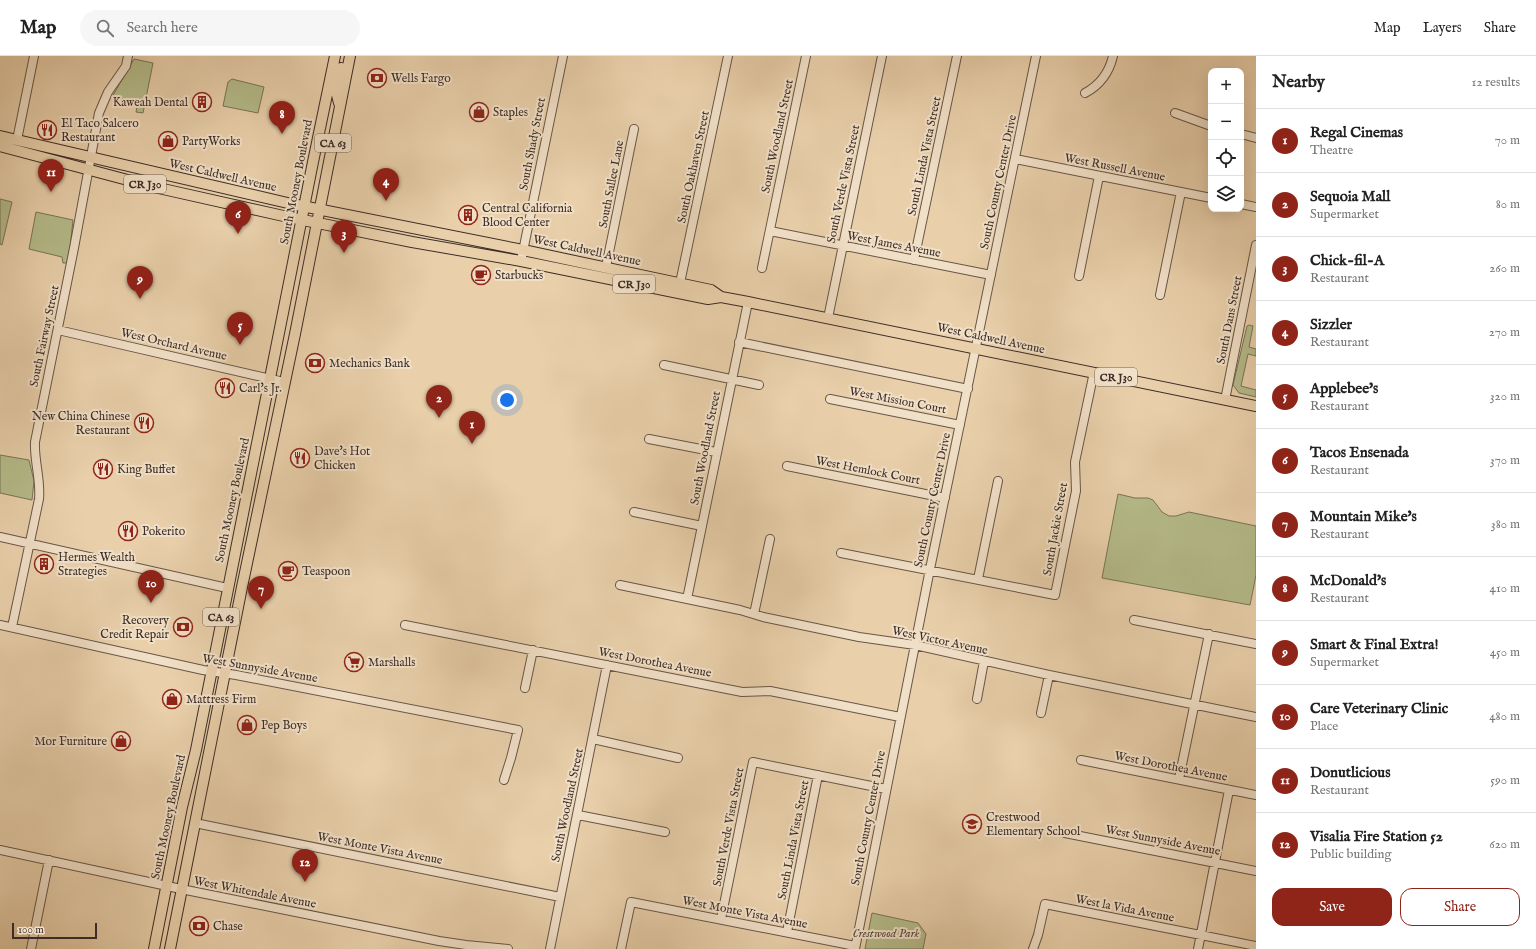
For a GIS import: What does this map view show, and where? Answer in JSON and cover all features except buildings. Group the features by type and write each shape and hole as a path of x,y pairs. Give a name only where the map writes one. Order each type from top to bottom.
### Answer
{"main road":[{"name":"South Mooney Boulevard","path":"154,949 335,56"},
{"path":"340,107 336,98 336,91 343,56"},
{"name":"CA 63","path":"170,949 224,673 320,209 350,56"},
{"name":"West Caldwell Avenue","path":"0,136 304,206 680,283 711,290 721,297"},
{"path":"0,146 5,144 80,160 91,157"},
{"name":"West Caldwell Avenue","path":"0,146 154,186 302,220 412,242 521,261 708,299 721,297 748,302 1256,406"},
{"path":"619,281 633,279 674,288 678,287 680,283"}],"street":[{"path":"17,140 34,56"},
{"name":"South Fairway Street","path":"12,627 40,490 35,457 35,442 99,114 108,92 126,66 128,56"},
{"name":"South Shady Street","path":"521,261 563,56"},
{"name":"South Oakhaven Street","path":"680,283 728,56"},
{"name":"South Woodland Street","path":"762,268 806,56"},
{"name":"South Verde Vista Street","path":"828,318 882,56"},
{"name":"South Linda Vista Street","path":"914,260 957,56"},
{"name":"South County Center Drive","path":"855,948 930,569 1036,56"},
{"path":"1085,93 1094,88 1104,78 1113,56"},
{"path":"1175,113 1208,125"},
{"name":"South Sallee Lane","path":"606,267 634,128"},
{"path":"1244,135 1256,138"},
{"name":"West Russell Avenue","path":"1015,159 1208,197"},
{"path":"1078,276 1099,176"},
{"path":"1160,295 1181,192"},
{"path":"1244,205 1256,207"},
{"name":"West James Avenue","path":"770,231 991,275"},
{"name":"South Dans Street","path":"1225,400 1256,245"},
{"name":"South Woodland Street","path":"687,599 748,302"},
{"name":"West Orchard Avenue","path":"58,330 284,382"},
{"path":"739,342 968,389"},
{"path":"664,365 759,384"},
{"name":"South Jackie Street","path":"978,579 1055,595 1076,491 1075,462 1094,372"},
{"name":"West Mission Court","path":"830,399 960,425"},
{"path":"649,439 716,452"},
{"name":"West Hemlock Court","path":"787,466 945,498"},
{"path":"841,553 978,579 998,481"},
{"path":"634,512 702,526"},
{"path":"0,538 227,588"},
{"path":"754,614 770,540"},
{"name":"West Victor Avenue","path":"620,585 859,637 915,646 1256,717"},
{"path":"1134,620 1256,644"},
{"name":"West Dorothea Avenue","path":"405,624 742,692 770,691 900,717"},
{"name":"West Sunnyside Avenue","path":"0,625 211,672 224,673 518,730 504,780"},
{"path":"1179,779 1209,634"},
{"path":"525,688 533,650"},
{"path":"976,699 984,661"},
{"name":"South Woodland Street","path":"550,949 607,665"},
{"path":"1041,713 1049,675"},
{"path":"593,739 678,758"},
{"name":"West Dorothea Avenue","path":"1081,760 1256,795"},
{"name":"South Verde Vista Street","path":"721,920 753,762 818,775"},
{"path":"818,775 886,789"},
{"name":"South Linda Vista Street","path":"787,932 818,775"},
{"path":"1198,949 1229,790"},
{"path":"578,815 665,832"},
{"name":"West Monte Vista Avenue","path":"195,823 560,897"},
{"name":"West Sunnyside Avenue","path":"1065,833 1256,871"},
{"name":"West Whitendale Avenue","path":"0,850 182,890 474,948 508,949"},
{"path":"31,949 49,860"},
{"name":"West Monte Vista Avenue","path":"621,949 631,902 787,932 855,948"},
{"name":"West la Vida Avenue","path":"1033,949 1038,935 1045,904 1256,946"}],"green space":[{"path":"134,59 153,63 143,113 136,112 138,102 112,97"},
{"path":"232,79 264,87 258,113 223,106 228,82"},
{"path":"0,199 12,202 2,245 0,244"},
{"path":"36,212 73,220 67,263 63,263 62,257 29,249"},
{"path":"1247,326 1253,326 1249,347 1256,349 1256,356 1248,354 1241,386 1256,390 1256,397 1239,393 1233,385"},
{"path":"0,455 29,460 34,481 32,500 0,493"},
{"path":"1118,494 1153,500 1162,512 1169,516 1176,516 1189,512 1256,526 1256,575 1250,605 1102,578"},
{"name":"Crestwood Park","path":"872,913 918,923 926,934 923,949 865,949"}],"place":[{"name":"Wells Fargo","path":"377,78"},
{"name":"Kaweah Dental","path":"202,102"},
{"name":"Staples","path":"479,112"},
{"name":"El Taco Salcero Restaurant","path":"47,130"},
{"name":"McDonald's","path":"282,134"},
{"name":"PartyWorks","path":"168,141"},
{"name":"Donutlicious","path":"51,192"},
{"name":"Sizzler","path":"386,201"},
{"name":"Central California Blood Center","path":"468,215"},
{"name":"Tacos Ensenada","path":"238,234"},
{"name":"Chick-fil-A","path":"344,253"},
{"name":"Starbucks","path":"481,275"},
{"name":"Smart & Final Extra!","path":"140,299"},
{"name":"Applebee's","path":"240,345"},
{"name":"Mechanics Bank","path":"315,363"},
{"name":"Carl's Jr.","path":"225,388"},
{"name":"Sequoia Mall","path":"439,418"},
{"name":"New China Chinese Restaurant","path":"144,423"},
{"name":"Regal Cinemas","path":"472,444"},
{"name":"Dave's Hot Chicken","path":"300,458"},
{"name":"King Buffet","path":"103,469"},
{"name":"Pokerito","path":"128,531"},
{"name":"Hermes Wealth Strategies","path":"44,564"},
{"name":"Teaspoon","path":"288,571"},
{"name":"Care Veterinary Clinic","path":"151,603"},
{"name":"Mountain Mike's","path":"261,609"},
{"name":"Recovery Credit Repair","path":"183,627"},
{"name":"Marshalls","path":"354,662"},
{"name":"Mattress Firm","path":"172,699"},
{"name":"Pep Boys","path":"247,725"},
{"name":"Mor Furniture","path":"121,741"},
{"name":"Crestwood Elementary School","path":"972,824"},
{"name":"Visalia Fire Station 52","path":"305,882"},
{"name":"Chase","path":"199,926"}]}
